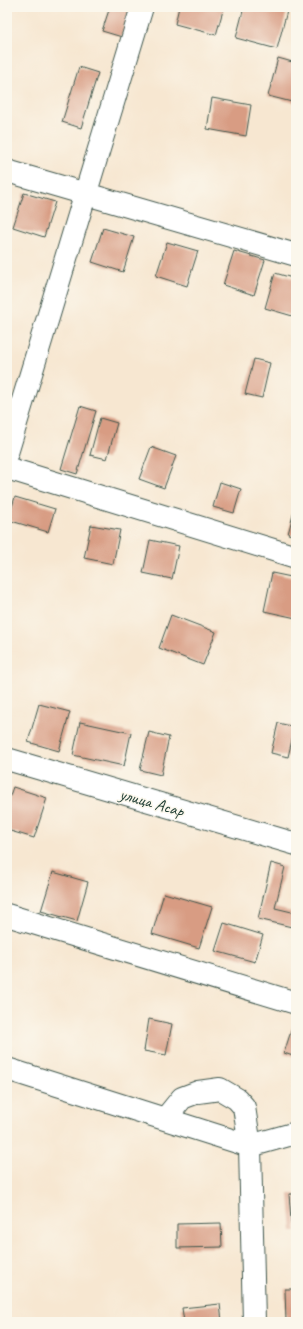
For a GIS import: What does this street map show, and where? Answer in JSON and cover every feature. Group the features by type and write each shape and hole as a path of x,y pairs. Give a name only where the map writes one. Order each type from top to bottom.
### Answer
{"street":[{"path":"7,453 142,7"},
{"path":"7,171 296,255"},
{"path":"7,468 296,557"},
{"name":"улица Асар","path":"7,759 296,844"},
{"path":"7,915 296,1003"},
{"path":"7,1069 250,1146 296,1133"},
{"path":"165,1119 182,1098 198,1092 220,1089 237,1099 244,1108 250,1146 254,1322"}],"building":[{"path":"110,7 131,7 122,37 102,31"},
{"path":"179,7 224,7 216,35 175,24"},
{"path":"244,7 271,7 287,11 277,49 236,38"},
{"path":"278,58 296,63 296,103 268,96"},
{"path":"79,67 98,73 81,128 62,122"},
{"path":"212,98 251,105 246,136 207,129"},
{"path":"24,193 55,202 44,237 13,227"},
{"path":"103,228 134,237 123,272 92,262"},
{"path":"167,242 198,251 187,286 156,276"},
{"path":"234,251 265,260 254,295 223,285"},
{"path":"275,273 296,279 296,317 265,308"},
{"path":"254,359 270,363 262,398 245,394"},
{"path":"80,406 96,411 77,474 61,469"},
{"path":"100,418 117,423 107,459 90,455"},
{"path":"151,447 176,456 164,488 139,479"},
{"path":"220,482 241,489 234,513 213,507"},
{"path":"15,497 55,509 48,532 8,520"},
{"path":"294,511 296,512 296,536 288,534"},
{"path":"91,525 120,530 113,564 84,558"},
{"path":"150,540 179,546 172,579 143,573"},
{"path":"272,573 296,578 296,618 264,611"},
{"path":"171,615 216,632 203,665 159,648"},
{"path":"39,704 70,712 59,751 28,742"},
{"path":"80,722 131,733 124,766 73,755"},
{"path":"278,723 295,727 288,757 271,753"},
{"path":"149,732 169,737 161,775 140,770"},
{"path":"13,787 47,798 34,838 7,830 7,804"},
{"path":"271,863 285,867 275,908 296,913 296,928 258,919"},
{"path":"53,872 88,882 77,921 41,911"},
{"path":"164,893 212,907 199,948 152,934"},
{"path":"224,923 263,935 255,962 215,951"},
{"path":"149,1019 172,1024 166,1055 144,1051"},
{"path":"293,1025 296,1026 296,1057 284,1053"},
{"path":"289,1194 296,1194 296,1231 292,1231"},
{"path":"221,1223 222,1247 177,1248 177,1224"},
{"path":"285,1289 296,1289 296,1322 286,1322"},
{"path":"220,1304 222,1322 184,1322 182,1308"}]}
